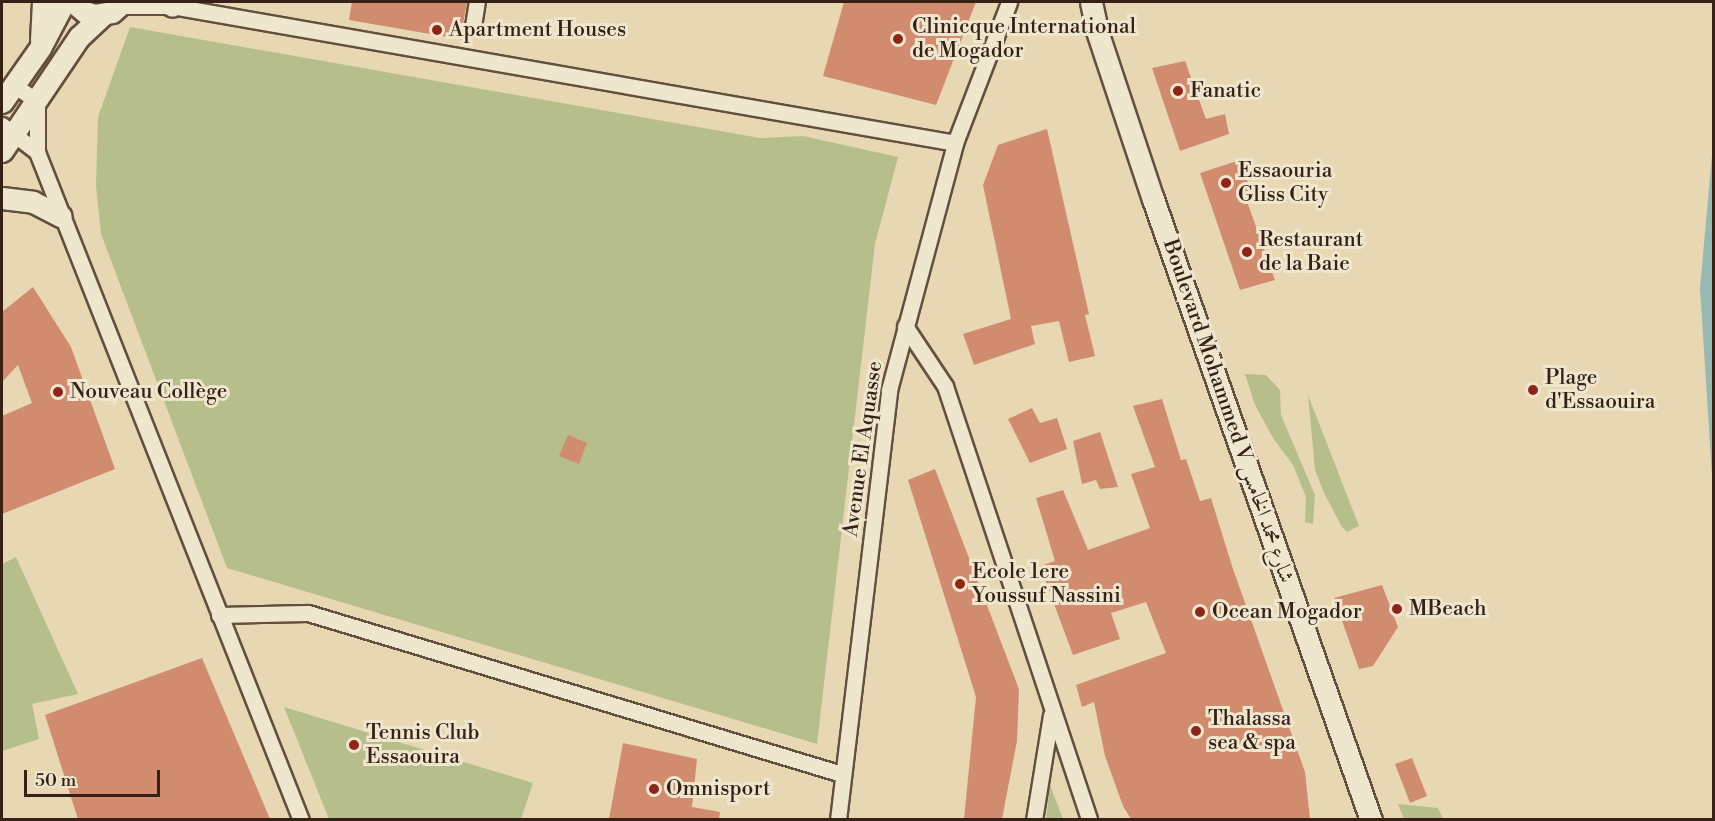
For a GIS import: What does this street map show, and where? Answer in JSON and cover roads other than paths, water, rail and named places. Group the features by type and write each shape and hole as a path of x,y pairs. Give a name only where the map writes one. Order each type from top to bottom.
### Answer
{"street":[{"path":"40,48 43,2"},
{"path":"37,101 8,94 40,48 64,2"},
{"path":"73,2 85,12 167,3 955,143"},
{"path":"473,26 477,2"},
{"name":"Boulevard Mohammed V شارع محمد الخامس","path":"1091,2 1097,31 1153,199 1371,819"},
{"name":"Avenue El Aquasse","path":"838,819 889,390 955,143 1000,27 1012,5"},
{"path":"37,152 6,137 37,101 79,38 116,7"},
{"path":"37,101 37,152 301,819"},
{"path":"2,198 33,202 61,216"},
{"path":"905,326 945,386 1089,819"},
{"path":"219,615 273,612 318,616 842,774"},
{"path":"1034,819 1052,712"}],"water":[{"path":"1714,144 1713,492 1700,288"}],"place":[{"name":"Apartment Houses","path":"437,30"},
{"name":"Clinicque International de Mogador","path":"898,39"},
{"name":"Fanatic","path":"1178,91"},
{"name":"Essaouria Gliss City","path":"1226,183"},
{"name":"Restaurant de la Baie","path":"1247,252"},
{"name":"Plage d'Essaouira","path":"1533,390"},
{"name":"Nouveau Collège","path":"58,392"},
{"name":"Ecole 1ere Youssuf Nassini","path":"960,584"},
{"name":"MBeach","path":"1397,609"},
{"name":"Ocean Mogador","path":"1200,612"},
{"name":"Thalassa sea & spa","path":"1196,731"},
{"name":"Tennis Club Essaouira","path":"354,745"},
{"name":"Omnisport","path":"654,789"}]}
